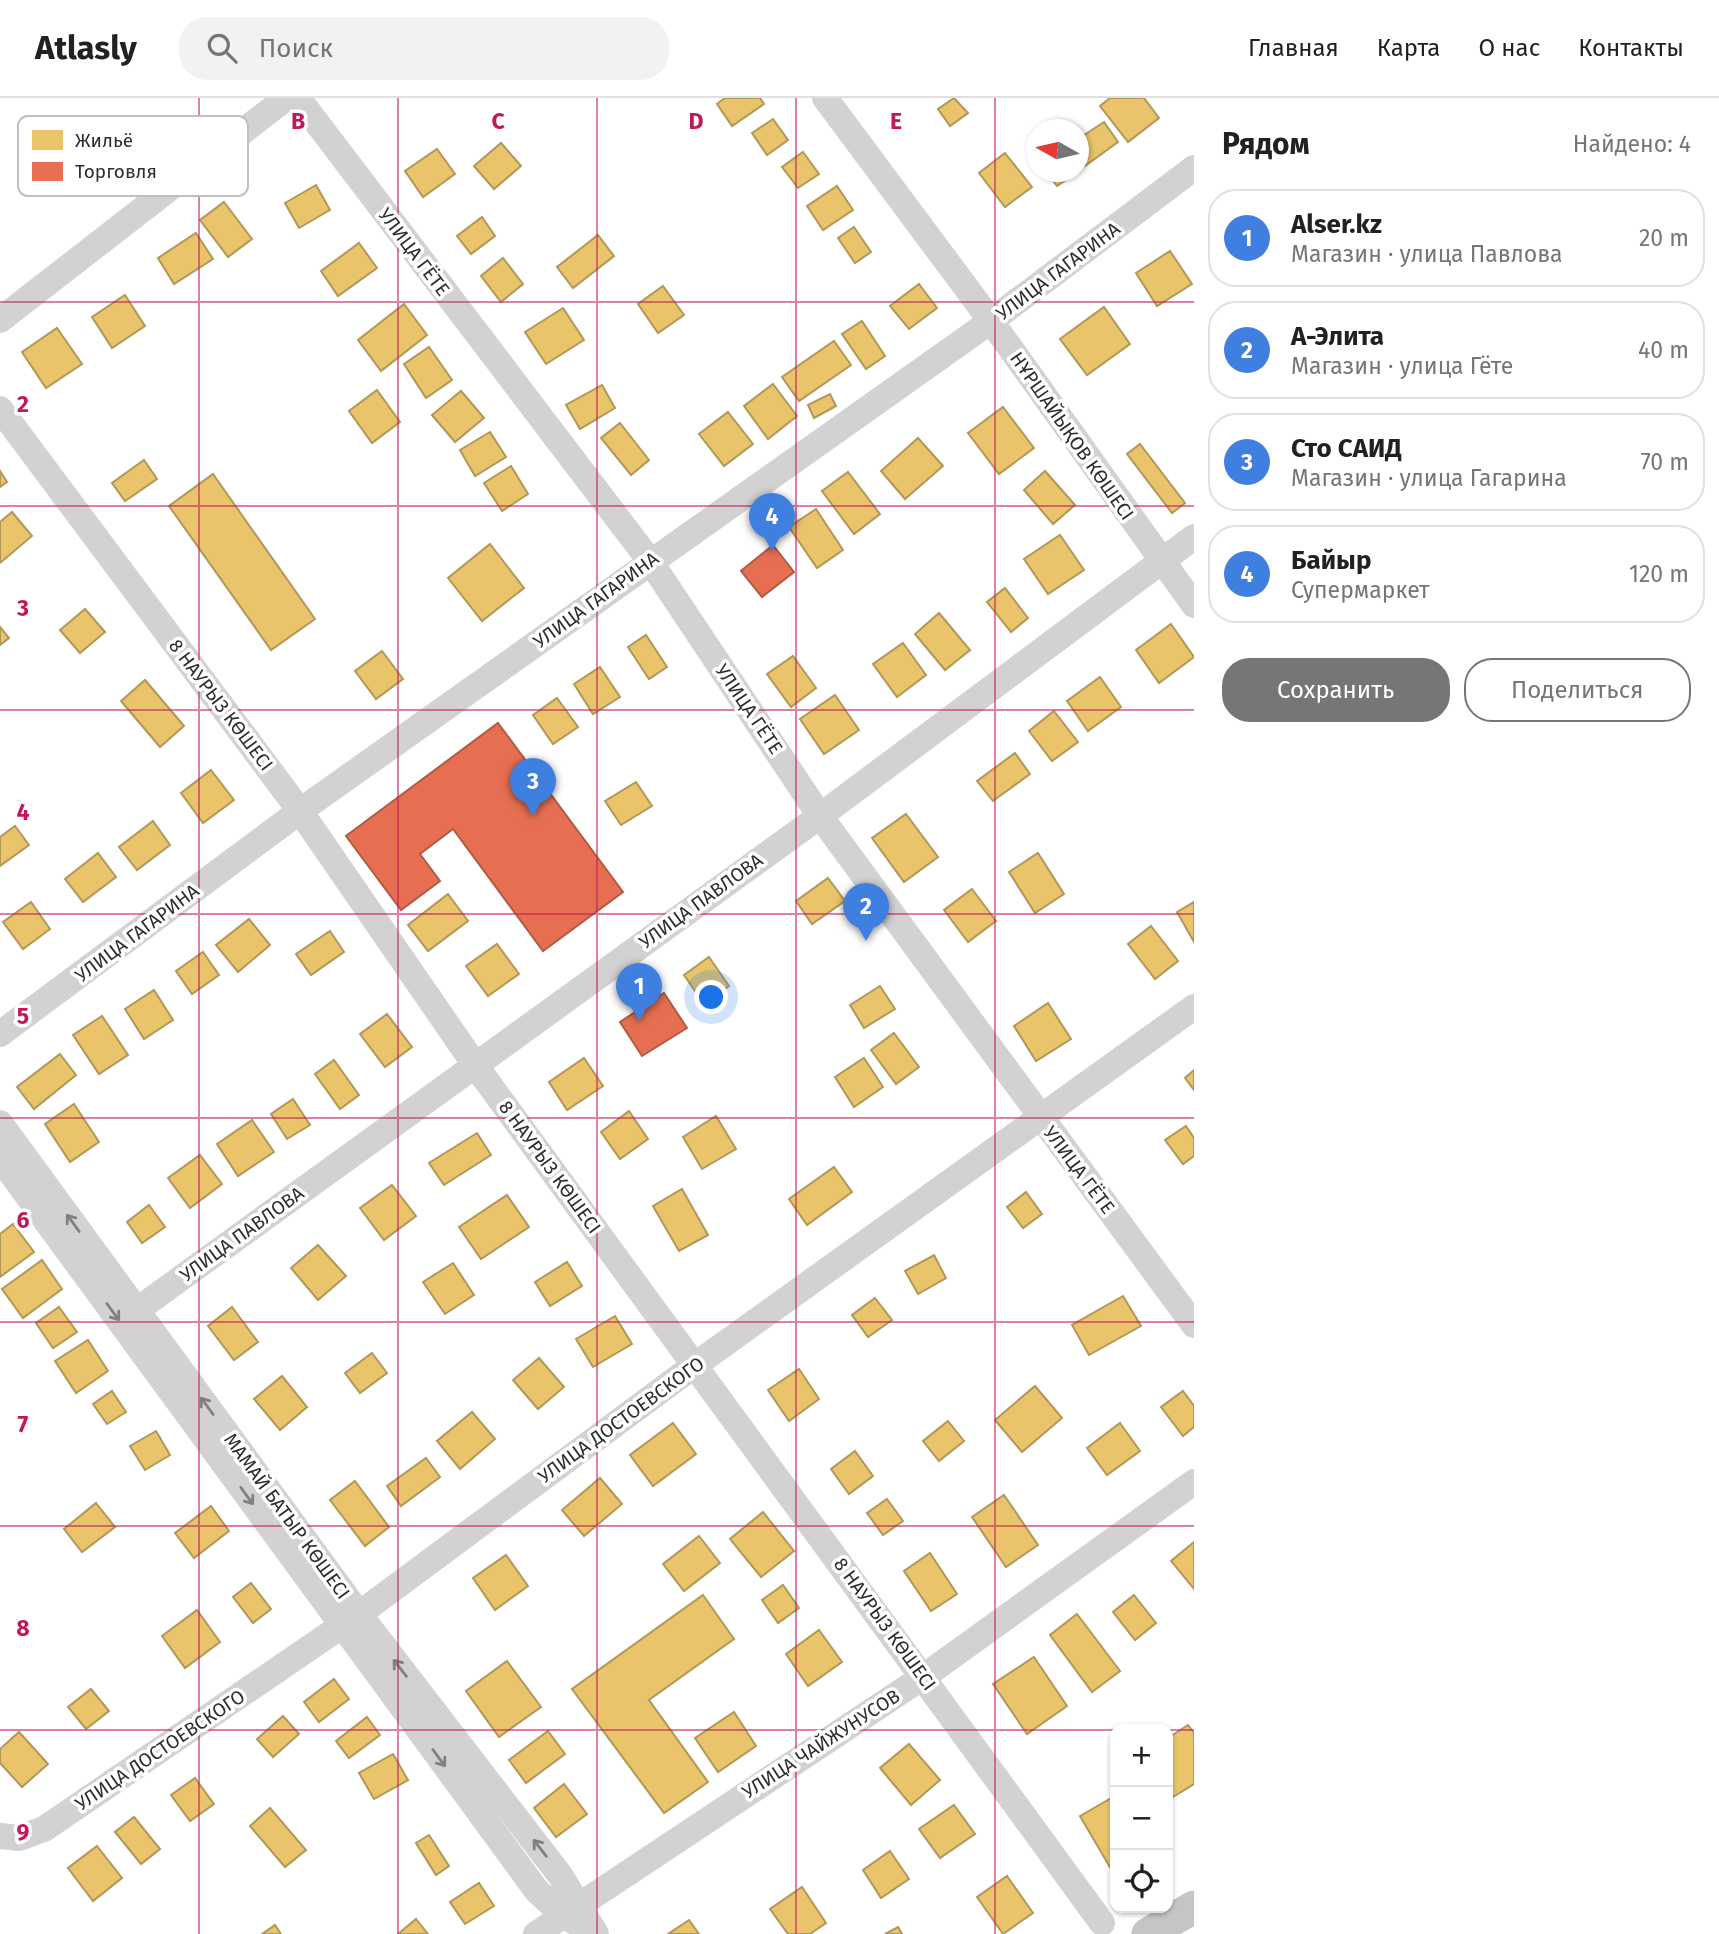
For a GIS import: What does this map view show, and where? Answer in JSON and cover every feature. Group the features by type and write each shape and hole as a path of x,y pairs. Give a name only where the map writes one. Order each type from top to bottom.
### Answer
{"main road":[{"path":"1148,1934 1194,1907"}],"street":[{"path":"248,127 286,98"},
{"name":"УЛИЦА ГЁТЕ","path":"298,98 650,561 820,816 1194,1325"},
{"name":"НҰРШАЙЫҚОВ КӨШЕСІ","path":"825,98 991,321 1194,606"},
{"name":"УЛИЦА ГАГАРИНА","path":"0,1034 300,811 991,321 1194,168"},
{"path":"0,320 160,196"},
{"name":"8 НАУРЫЗ КӨШЕСІ","path":"0,409 300,811 475,1065 1102,1923"},
{"name":"УЛИЦА ПАВЛОВА","path":"137,1310 820,816 1194,537"},
{"name":"УЛИЦА ДОСТОЕВСКОГО","path":"6,1842 44,1829 350,1620 695,1365 1194,1007"},
{"name":"МАМАЙ БАТЫР КӨШЕСІ","path":"0,1123 137,1310 350,1620"},
{"name":"МАМАЙ БАТЫР КӨШЕСІ","path":"0,1158 571,1909 596,1934"},
{"name":"УЛИЦА ЧАЙЖУНУСОВ","path":"536,1934 923,1677 1194,1482"}],"building: Жильё":[{"path":"725,98 760,98 764,104 732,126 717,104"},
{"path":"954,98 968,113 950,126 938,109"},
{"path":"1110,98 1144,98 1159,118 1128,142 1100,106"},
{"path":"773,119 788,140 767,155 752,133"},
{"path":"1104,122 1118,142 1089,163 1089,132"},
{"path":"501,143 521,166 494,189 474,166"},
{"path":"437,149 455,174 423,197 405,171"},
{"path":"803,152 819,174 798,188 782,167"},
{"path":"1005,153 1032,187 1005,207 979,173"},
{"path":"316,185 330,210 299,228 285,203"},
{"path":"837,186 853,210 823,230 807,206"},
{"path":"224,202 252,239 228,257 200,220"},
{"path":"482,217 495,236 471,254 457,236"},
{"path":"854,227 871,252 855,263 838,238"},
{"path":"196,233 213,259 174,284 158,258"},
{"path":"598,235 614,256 573,288 557,267"},
{"path":"359,243 377,268 338,296 321,271"},
{"path":"1170,251 1192,284 1157,306 1136,273"},
{"path":"503,258 523,284 501,302 481,276"},
{"path":"919,284 937,308 909,329 890,306"},
{"path":"663,286 684,315 658,333 638,304"},
{"path":"125,295 145,326 112,348 92,317"},
{"path":"404,304 427,335 381,371 358,340"},
{"path":"1104,307 1130,344 1087,375 1060,339"},
{"path":"563,308 584,340 546,364 525,332"},
{"path":"862,321 885,356 866,369 842,334"},
{"path":"57,328 82,364 46,388 22,352"},
{"path":"834,341 851,365 799,401 782,377"},
{"path":"429,347 452,380 426,398 404,364"},
{"path":"773,384 797,416 768,439 744,406"},
{"path":"602,385 615,408 580,429 566,405"},
{"path":"377,390 400,422 372,443 349,411"},
{"path":"461,391 484,418 455,442 432,415"},
{"path":"830,394 836,406 814,418 808,405"},
{"path":"1003,407 1034,448 999,474 968,433"},
{"path":"728,412 753,444 724,466 699,434"},
{"path":"620,423 649,460 631,475 601,438"},
{"path":"490,432 506,457 475,476 460,450"},
{"path":"918,438 943,466 905,499 881,471"},
{"path":"1140,444 1185,503 1172,513 1127,454"},
{"path":"144,460 157,479 125,501 112,483"},
{"path":"511,466 528,494 502,511 484,483"},
{"path":"0,471 7,482 0,487"},
{"path":"1045,471 1075,505 1053,524 1024,490"},
{"path":"848,472 880,514 854,534 822,491"},
{"path":"213,474 315,619 271,650 169,506"},
{"path":"816,509 843,550 817,568 789,527"},
{"path":"12,512 32,536 0,563 0,522"},
{"path":"1060,535 1084,570 1048,594 1024,559"},
{"path":"490,544 524,588 482,621 448,578"},
{"path":"1005,588 1028,618 1011,632 987,602"},
{"path":"85,609 105,632 80,653 60,630"},
{"path":"939,613 970,650 945,670 915,634"},
{"path":"1171,624 1194,657 1159,683 1136,650"},
{"path":"0,627 9,638 0,645"},
{"path":"646,635 667,667 649,679 628,647"},
{"path":"903,643 926,675 897,697 873,664"},
{"path":"382,651 403,679 376,699 355,671"},
{"path":"793,656 816,688 791,707 767,674"},
{"path":"600,667 620,697 593,714 574,684"},
{"path":"1100,677 1121,707 1088,731 1067,701"},
{"path":"145,680 184,726 160,747 121,701"},
{"path":"835,695 859,730 824,754 800,719"},
{"path":"557,698 578,727 553,744 533,715"},
{"path":"1054,711 1078,742 1052,761 1029,731"},
{"path":"1015,753 1030,774 993,801 977,781"},
{"path":"211,770 234,800 203,823 181,793"},
{"path":"636,782 652,806 621,825 605,801"},
{"path":"906,814 938,857 904,882 872,838"},
{"path":"153,821 170,845 137,870 119,847"},
{"path":"15,826 29,845 0,866 0,837"},
{"path":"98,853 116,877 83,902 65,879"},
{"path":"1038,853 1064,894 1035,913 1009,872"},
{"path":"828,878 845,901 812,924 796,901"},
{"path":"972,889 996,921 968,942 944,910"},
{"path":"448,894 468,921 428,951 408,925"},
{"path":"31,902 50,929 23,949 3,922"},
{"path":"1194,902 1194,942 1177,912"},
{"path":"249,919 270,945 238,972 216,945"},
{"path":"1151,926 1178,961 1155,979 1128,944"},
{"path":"330,931 344,952 311,975 296,954"},
{"path":"497,944 519,974 488,996 466,966"},
{"path":"203,952 219,975 192,994 176,971"},
{"path":"709,957 729,986 704,1004 684,975"},
{"path":"880,986 895,1009 864,1028 850,1005"},
{"path":"154,990 173,1020 144,1039 125,1009"},
{"path":"1048,1003 1071,1039 1036,1061 1014,1026"},
{"path":"387,1014 412,1047 385,1067 360,1034"},
{"path":"102,1016 128,1055 99,1074 73,1035"},
{"path":"894,1033 919,1067 896,1084 871,1050"},
{"path":"60,1054 76,1075 34,1109 17,1087"},
{"path":"584,1058 603,1086 567,1110 549,1082"},
{"path":"864,1058 883,1087 854,1107 835,1077"},
{"path":"334,1060 359,1095 340,1109 315,1074"},
{"path":"1194,1070 1194,1090 1185,1078"},
{"path":"293,1099 310,1125 287,1139 271,1114"},
{"path":"74,1104 99,1142 70,1162 45,1124"},
{"path":"629,1111 648,1139 620,1159 601,1132"},
{"path":"716,1116 736,1149 702,1169 683,1137"},
{"path":"252,1120 274,1152 238,1176 217,1144"},
{"path":"1186,1126 1194,1138 1194,1156 1183,1164 1165,1140"},
{"path":"477,1133 491,1155 444,1185 429,1163"},
{"path":"200,1155 222,1184 190,1208 168,1178"},
{"path":"834,1167 852,1192 807,1225 789,1199"},
{"path":"392,1185 416,1216 384,1240 360,1208"},
{"path":"682,1189 708,1235 679,1251 653,1206"},
{"path":"1026,1192 1042,1214 1023,1228 1007,1207"},
{"path":"507,1195 529,1227 481,1259 459,1227"},
{"path":"149,1205 165,1227 142,1243 127,1222"},
{"path":"13,1224 34,1252 0,1277 0,1234"},
{"path":"318,1245 346,1276 318,1300 291,1268"},
{"path":"934,1255 946,1278 918,1294 905,1271"},
{"path":"42,1260 62,1289 23,1318 2,1289"},
{"path":"567,1262 582,1286 550,1306 535,1282"},
{"path":"453,1263 474,1295 445,1314 423,1282"},
{"path":"1123,1296 1141,1326 1089,1355 1072,1325"},
{"path":"875,1298 892,1320 868,1337 852,1315"},
{"path":"59,1307 77,1332 53,1348 36,1323"},
{"path":"232,1307 258,1342 234,1360 208,1326"},
{"path":"615,1316 632,1344 593,1367 576,1339"},
{"path":"88,1340 108,1371 76,1393 55,1361"},
{"path":"372,1353 387,1373 360,1393 345,1373"},
{"path":"539,1358 564,1387 538,1409 513,1380"},
{"path":"799,1369 819,1399 789,1421 768,1390"},
{"path":"282,1376 307,1407 280,1430 254,1399"},
{"path":"1035,1386 1062,1418 1022,1452 995,1420"},
{"path":"112,1391 126,1412 107,1424 93,1404"},
{"path":"1183,1391 1194,1406 1194,1427 1183,1436 1161,1407"},
{"path":"472,1412 495,1439 460,1469 437,1441"},
{"path":"948,1421 964,1441 939,1461 923,1441"},
{"path":"673,1423 696,1454 653,1486 630,1455"},
{"path":"1120,1423 1140,1451 1107,1475 1087,1448"},
{"path":"156,1431 170,1455 145,1470 130,1446"},
{"path":"855,1451 873,1476 849,1494 831,1469"},
{"path":"426,1458 440,1477 401,1506 387,1486"},
{"path":"600,1478 622,1504 584,1536 562,1510"},
{"path":"355,1481 389,1527 365,1546 330,1500"},
{"path":"1004,1495 1038,1545 1006,1567 972,1517"},
{"path":"887,1499 903,1521 883,1535 867,1513"},
{"path":"96,1503 115,1527 82,1552 64,1529"},
{"path":"211,1506 229,1531 194,1558 175,1533"},
{"path":"763,1512 794,1551 761,1577 730,1539"},
{"path":"699,1536 720,1563 684,1591 663,1564"},
{"path":"1194,1542 1194,1589 1171,1561"},
{"path":"930,1553 957,1594 931,1611 904,1571"},
{"path":"506,1555 528,1586 495,1610 473,1578"},
{"path":"251,1583 271,1609 253,1623 233,1597"},
{"path":"783,1585 799,1608 778,1623 762,1600"},
{"path":"703,1595 734,1639 649,1700 708,1782 664,1813 572,1689"},
{"path":"1134,1595 1156,1623 1135,1640 1113,1612"},
{"path":"197,1610 220,1642 185,1668 162,1636"},
{"path":"1077,1614 1120,1671 1092,1692 1050,1635"},
{"path":"819,1630 842,1662 808,1686 786,1654"},
{"path":"1034,1657 1067,1706 1027,1734 993,1684"},
{"path":"507,1661 541,1707 499,1737 466,1691"},
{"path":"334,1679 349,1699 319,1722 304,1702"},
{"path":"91,1689 109,1711 86,1729 68,1707"},
{"path":"734,1712 756,1746 718,1772 695,1738"},
{"path":"283,1716 299,1734 273,1757 257,1739"},
{"path":"367,1717 380,1735 349,1758 336,1741"},
{"path":"1188,1725 1194,1733 1194,1784 1173,1797 1173,1787 1173,1735"},
{"path":"548,1731 565,1754 526,1783 509,1760"},
{"path":"19,1732 48,1764 22,1787 0,1763 0,1749"},
{"path":"909,1744 940,1780 911,1805 880,1768"},
{"path":"393,1754 408,1780 374,1799 359,1773"},
{"path":"195,1778 214,1804 190,1821 171,1795"},
{"path":"564,1784 587,1814 556,1837 534,1808"},
{"path":"1110,1799 1110,1867 1080,1816"},
{"path":"954,1805 975,1834 940,1858 919,1829"},
{"path":"270,1808 306,1850 285,1867 250,1826"},
{"path":"134,1817 160,1849 141,1864 115,1832"},
{"path":"429,1835 449,1866 436,1875 416,1843"},
{"path":"97,1846 122,1878 93,1901 68,1868"},
{"path":"890,1851 909,1879 881,1898 863,1870"},
{"path":"1007,1876 1033,1913 1003,1934 977,1897"},
{"path":"479,1883 494,1906 465,1924 450,1902"},
{"path":"802,1887 826,1923 810,1934 788,1934 770,1909"},
{"path":"416,1919 428,1934 398,1934"},
{"path":"689,1920 699,1934 668,1934"},
{"path":"275,1925 281,1934 262,1934"},
{"path":"898,1927 902,1934 885,1934"}],"building: Торговля":[{"path":"773,545 794,572 762,597 741,571"},
{"path":"498,723 623,892 543,951 453,829 420,854 440,881 401,910 346,836"},
{"path":"664,993 687,1028 642,1056 620,1022"}],"place":[{"name":"Байыр","path":"772,551"},
{"name":"Сто САИД","path":"533,816"},
{"name":"А-Элита","path":"866,941"},
{"name":"Alser.kz","path":"639,1021"}]}
